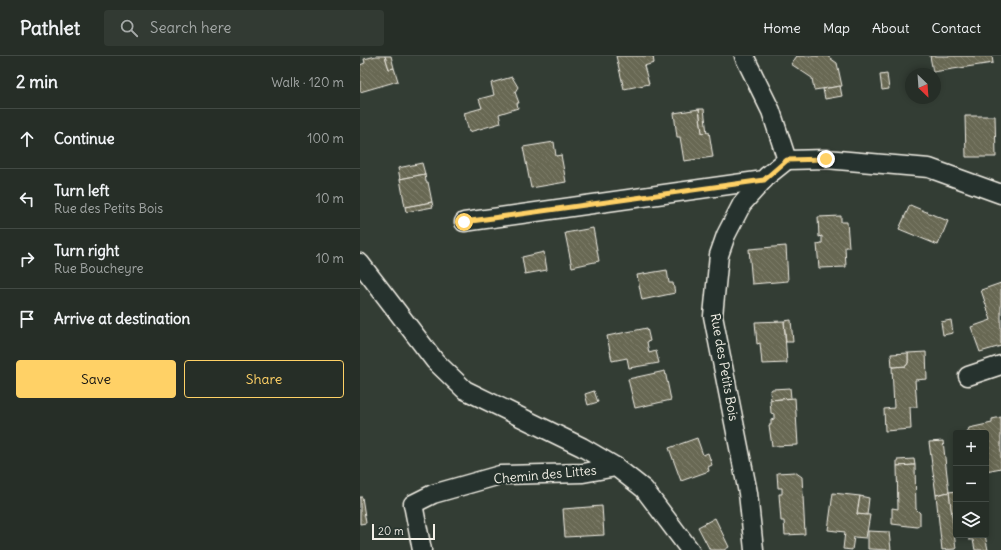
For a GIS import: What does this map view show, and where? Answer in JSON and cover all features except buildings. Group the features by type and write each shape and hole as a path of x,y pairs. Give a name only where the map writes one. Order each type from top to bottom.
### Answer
{"street":[{"path":"744,56 771,111 787,160 826,159 929,168 1001,194"},
{"name":"Rue des Petits Bois","path":"754,550 748,492 713,316 719,255 726,235 742,204 764,180 787,160"},
{"path":"464,222 764,180"},
{"path":"360,263 435,361 465,390 505,411 582,447 616,468"},
{"path":"968,376 1001,365"},
{"name":"Chemin des Littes","path":"422,550 413,504 434,494 500,475 583,473 616,468 644,489 690,550"}],"route":[{"path":"464,222 764,180 787,160 826,159"}]}
